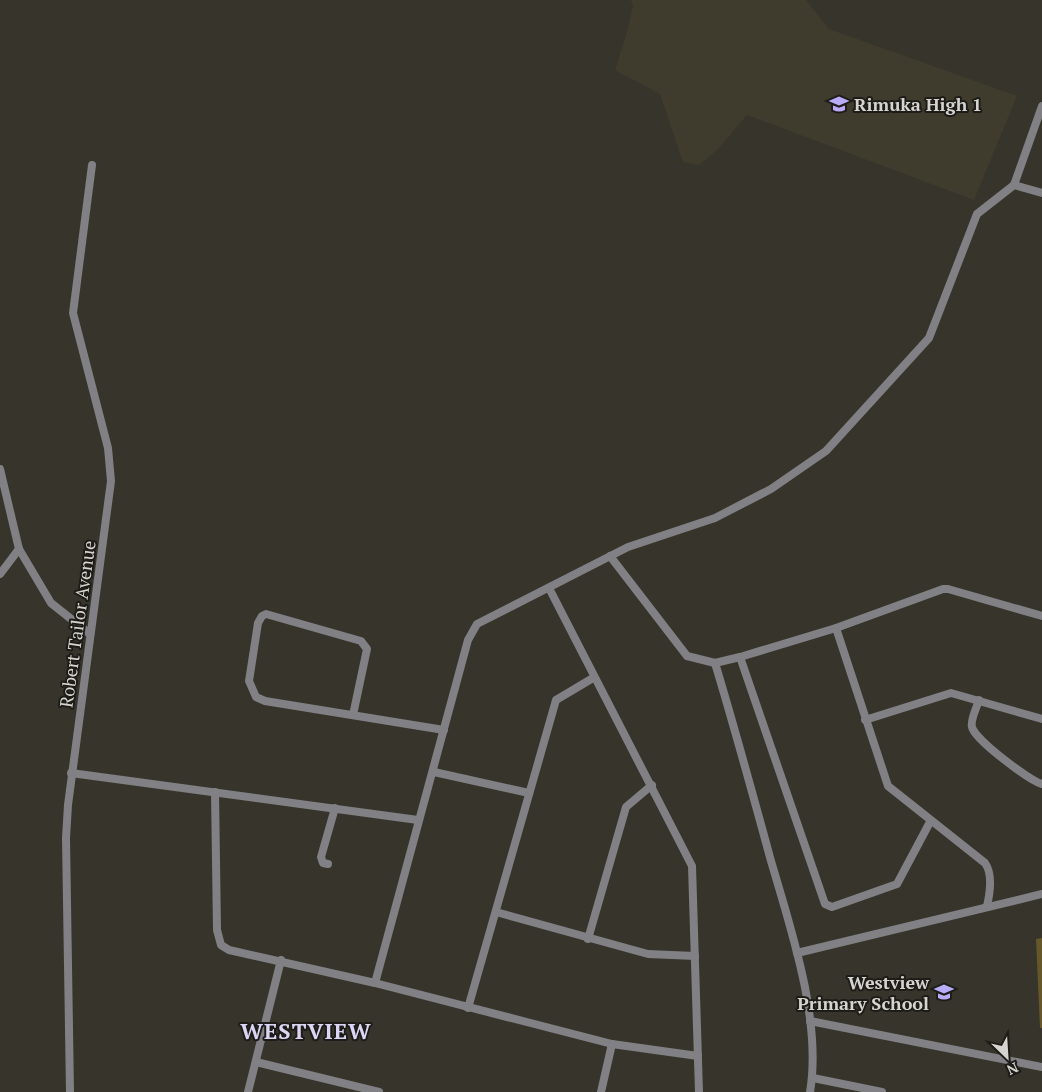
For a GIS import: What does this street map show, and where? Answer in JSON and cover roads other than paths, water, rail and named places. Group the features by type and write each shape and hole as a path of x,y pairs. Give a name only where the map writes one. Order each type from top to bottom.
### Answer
{"street":[{"path":"375,983 418,820 434,772 468,640 477,624 610,556 650,538 715,518 770,489 826,451 929,338 977,214 1014,185 1042,106"},
{"name":"Robert Tailor Avenue","path":"70,1092 66,838 71,773 107,526 112,473 108,448 73,313 92,165"},
{"path":"1014,185 1042,193"},
{"path":"0,469 19,549 51,603 90,634"},
{"path":"0,574 19,549"},
{"path":"610,556 687,656 715,663 836,628 928,594 948,589 1042,616"},
{"path":"549,588 593,678 652,785 692,866 699,1092"},
{"path":"353,715 367,650 361,641 266,614 262,616 258,624 249,681 256,696 265,701 444,730"},
{"path":"836,628 888,786 930,822 988,867 990,895 987,906"},
{"path":"740,657 825,904 832,907 897,884 930,822"},
{"path":"715,663 797,953 810,1021 813,1078 810,1092"},
{"path":"468,1008 556,700 593,678"},
{"path":"865,720 946,694 957,694 1042,718"},
{"path":"979,700 972,724 975,733 1028,776 1042,784"},
{"path":"434,772 529,793"},
{"path":"71,773 418,820"},
{"path":"588,939 626,807 652,785"},
{"path":"214,792 218,938 221,945 229,950 281,960 375,983 612,1044 698,1056"},
{"path":"328,864 322,863 321,857 335,808"},
{"path":"797,953 1042,894"},
{"path":"496,912 655,956 695,956"},
{"path":"248,1092 281,960"},
{"path":"810,1021 1042,1067"},
{"path":"601,1092 612,1044"},
{"path":"256,1062 379,1092"},
{"path":"813,1078 882,1092"}],"place":[{"name":"Rimuka High 1","path":"839,104"},
{"name":"Westview Primary School","path":"944,992"}],"district":[{"name":"WESTVIEW","path":"306,1030"}]}
